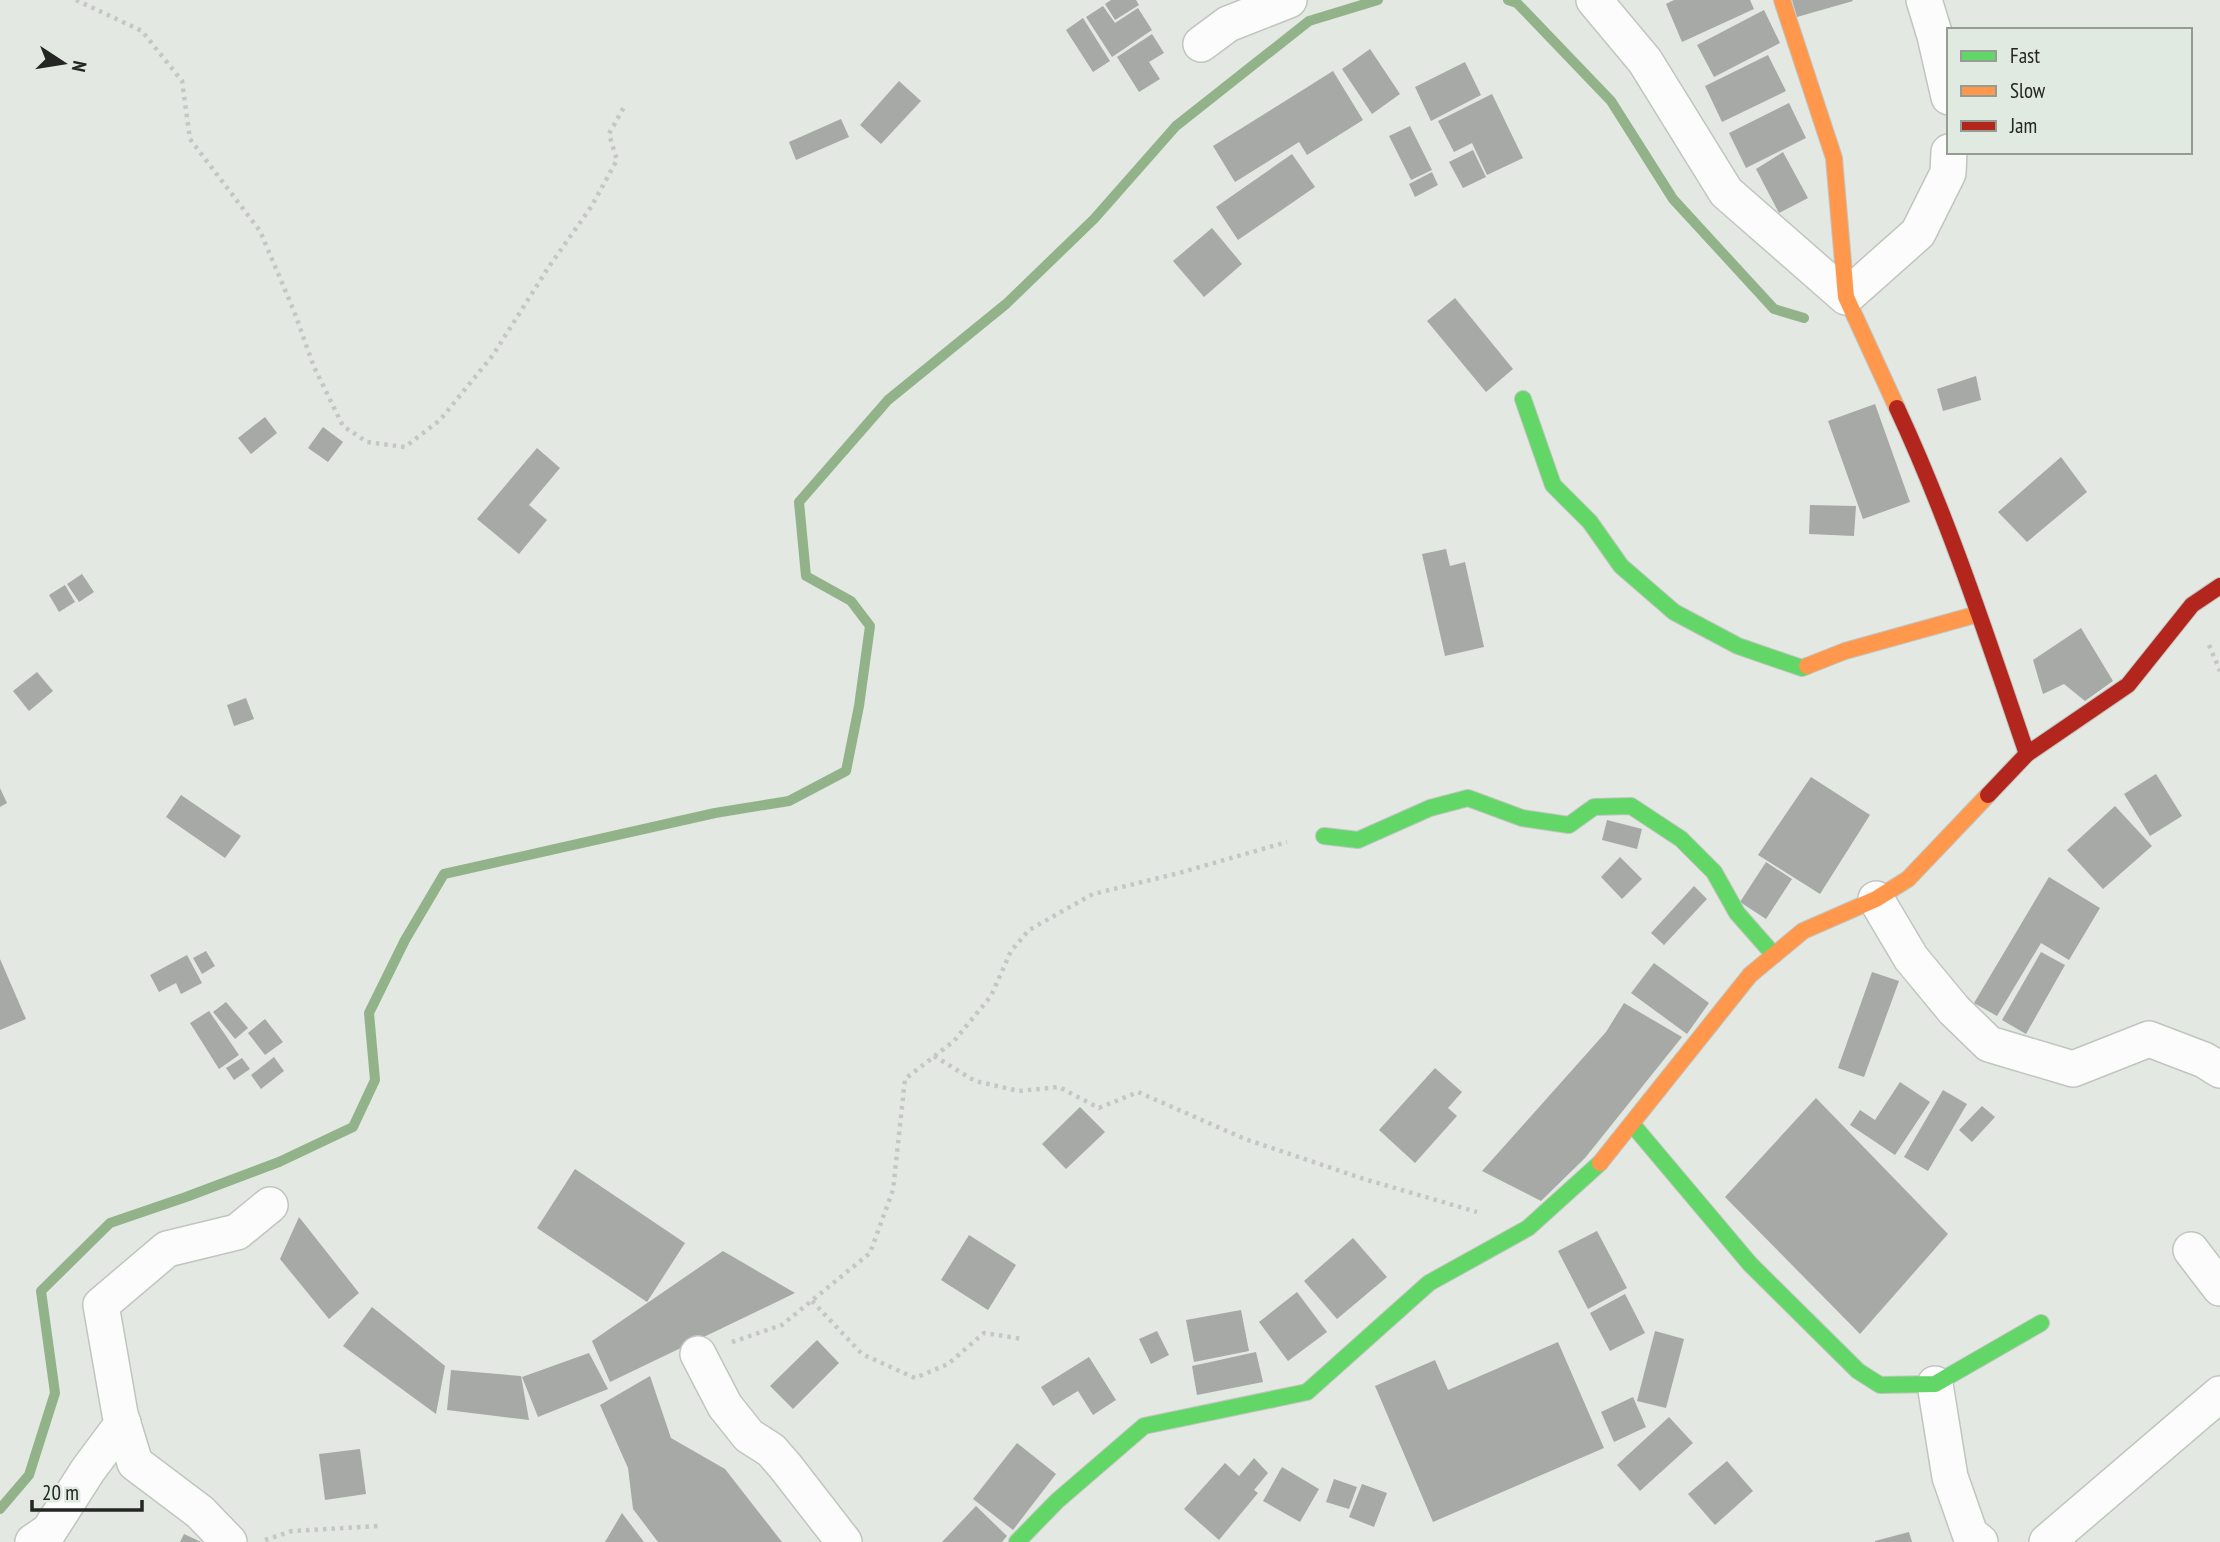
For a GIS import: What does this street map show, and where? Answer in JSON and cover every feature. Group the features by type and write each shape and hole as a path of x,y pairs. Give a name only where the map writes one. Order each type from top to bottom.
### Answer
{"street":[{"path":"1201,44 1228,24 1289,0"},
{"path":"1594,0 1645,61 1726,192 1846,297"},
{"path":"1782,0 1834,158 1846,297 1920,458 1953,540 2027,754"},
{"path":"1924,0 1947,88"},
{"path":"1846,297 1918,233 1948,173 1949,154"},
{"path":"1523,399 1553,485 1590,522 1621,566 1674,612 1738,646 1802,668 1845,651 1978,614"},
{"path":"1017,1542 1057,1501 1144,1426 1307,1392 1429,1283 1528,1228 1605,1160 1750,975 1803,931 1876,899 1908,879 2027,754 2128,685 2192,605 2220,586"},
{"path":"1324,835 1358,840 1430,808 1468,798 1522,818 1569,825 1594,807 1631,806 1681,839 1714,872 1737,913 1774,955"},
{"path":"1876,899 1911,958 1954,1010 1989,1044 2074,1069 2149,1039 2204,1060 2220,1070"},
{"path":"1632,1124 1750,1264 1858,1371 1880,1385 1935,1384 2041,1323"},
{"path":"229,1542 200,1512 135,1463 123,1423 102,1306 167,1249 237,1232 270,1205"},
{"path":"2191,1250 2220,1288"},
{"path":"698,1354 724,1406 749,1436 771,1450 844,1542"},
{"path":"1935,1384 1950,1477 1970,1534 1980,1542"},
{"path":"2047,1542 2220,1394"},
{"path":"33,1542 48,1531 123,1423"}],"path":[{"path":"76,0 142,31 182,80 190,139 260,231 314,367 343,426 367,442 405,447 440,420 493,355 591,206 617,160 609,134 625,105"},
{"path":"698,1354 782,1325 870,1253 893,1190 905,1079 954,1041 991,996 1011,951 1029,930 1093,894 1179,873 1278,844 1324,835"},
{"path":"934,1056 975,1081 1019,1091 1059,1087 1099,1108 1138,1093 1245,1139 1364,1179 1528,1228"},
{"path":"812,1301 862,1354 915,1378 948,1364 984,1334 1023,1339"},
{"path":"257,1542 292,1531 379,1526"}],"building":[{"path":"1111,0 1136,0 1139,5 1115,20 1105,4"},
{"path":"1674,0 1750,0 1754,9 1682,42 1666,4"},
{"path":"1792,0 1852,0 1853,1 1797,17"},
{"path":"1103,6 1115,23 1138,8 1152,30 1112,57 1086,17"},
{"path":"1764,10 1780,43 1714,77 1697,45"},
{"path":"1083,18 1110,61 1093,72 1066,30"},
{"path":"1152,34 1164,53 1149,62 1160,79 1139,92 1117,57"},
{"path":"1370,49 1400,94 1372,114 1342,69"},
{"path":"1768,55 1786,91 1722,122 1705,86"},
{"path":"1465,62 1481,95 1431,121 1415,87"},
{"path":"1333,71 1363,120 1307,155 1299,142 1235,182 1213,146"},
{"path":"899,81 921,101 881,144 860,125"},
{"path":"1492,94 1523,158 1487,175 1472,143 1454,152 1438,121"},
{"path":"1789,103 1806,138 1746,168 1729,133"},
{"path":"841,119 849,137 796,160 789,142"},
{"path":"1410,126 1432,170 1411,180 1389,136"},
{"path":"1473,150 1486,177 1463,188 1449,162"},
{"path":"1783,152 1808,198 1779,213 1756,169"},
{"path":"1292,154 1315,187 1238,240 1216,207"},
{"path":"1432,172 1438,185 1415,197 1409,184"},
{"path":"1212,228 1242,264 1204,297 1173,261"},
{"path":"1455,298 1513,369 1486,392 1427,321"},
{"path":"1976,376 1981,400 1943,411 1937,389"},
{"path":"1875,404 1910,502 1863,519 1828,421"},
{"path":"265,417 277,433 251,454 238,438"},
{"path":"323,427 343,442 328,462 308,448"},
{"path":"537,448 560,468 529,505 547,520 519,554 477,519"},
{"path":"2061,457 2087,492 2027,542 1998,512"},
{"path":"1810,505 1856,506 1854,536 1809,534"},
{"path":"1446,549 1450,566 1465,562 1484,647 1445,656 1422,554"},
{"path":"82,574 94,592 79,602 67,584"},
{"path":"65,585 75,602 59,612 49,595"},
{"path":"2081,628 2113,681 2085,701 2064,684 2043,694 2033,660"},
{"path":"37,672 53,691 29,711 13,691"},
{"path":"246,698 254,719 234,726 227,705"},
{"path":"2156,774 2182,816 2150,836 2124,794"},
{"path":"1811,777 1870,815 1820,894 1758,855"},
{"path":"0,788 7,803 0,807"},
{"path":"181,795 241,836 225,858 166,817"},
{"path":"2115,806 2152,846 2103,889 2067,850"},
{"path":"1607,820 1642,829 1637,849 1602,840"},
{"path":"1620,857 1642,879 1622,899 1601,877"},
{"path":"1766,862 1792,879 1766,919 1740,902"},
{"path":"2049,877 2100,908 2069,960 2041,943 1997,1016 1974,1003"},
{"path":"1694,886 1707,899 1664,945 1651,933"},
{"path":"206,951 215,966 202,974 193,958"},
{"path":"2041,952 2065,965 2026,1034 2002,1020"},
{"path":"187,955 202,983 181,994 176,983 159,992 150,975"},
{"path":"0,959 26,1019 0,1030"},
{"path":"1654,963 1709,1003 1687,1034 1631,993"},
{"path":"1872,972 1899,981 1864,1077 1838,1068"},
{"path":"226,1002 248,1028 235,1039 213,1012"},
{"path":"1624,1003 1682,1037 1585,1158 1541,1201 1482,1171 1606,1032"},
{"path":"209,1011 239,1055 219,1069 190,1023"},
{"path":"265,1019 283,1042 265,1055 248,1033"},
{"path":"274,1057 284,1071 261,1089 251,1075"},
{"path":"242,1058 250,1069 234,1080 226,1068"},
{"path":"1435,1068 1462,1092 1448,1108 1457,1116 1415,1163 1379,1130"},
{"path":"1900,1082 1930,1102 1895,1155 1850,1125 1860,1110 1875,1120"},
{"path":"1943,1090 1967,1104 1928,1171 1904,1157"},
{"path":"1816,1098 1948,1234 1860,1334 1725,1197"},
{"path":"1982,1106 1995,1117 1972,1142 1959,1130"},
{"path":"1080,1107 1105,1132 1066,1169 1042,1144"},
{"path":"575,1169 685,1243 647,1302 537,1228"},
{"path":"299,1217 359,1293 329,1319 280,1259"},
{"path":"1597,1231 1627,1288 1588,1309 1558,1251"},
{"path":"969,1235 1016,1265 988,1310 941,1280"},
{"path":"1353,1238 1387,1277 1337,1319 1304,1281"},
{"path":"723,1251 795,1293 610,1382 592,1341"},
{"path":"1297,1292 1327,1332 1288,1361 1259,1322"},
{"path":"1625,1294 1645,1333 1610,1351 1590,1313"},
{"path":"372,1307 445,1366 436,1414 343,1346"},
{"path":"1241,1310 1249,1351 1194,1362 1186,1320"},
{"path":"1157,1331 1169,1355 1151,1364 1139,1339"},
{"path":"1655,1331 1684,1339 1666,1408 1637,1401"},
{"path":"817,1340 839,1363 793,1409 770,1386"},
{"path":"1558,1342 1604,1448 1433,1522 1375,1386 1435,1360 1448,1390"},
{"path":"1256,1352 1263,1382 1197,1395 1192,1366"},
{"path":"589,1353 608,1389 538,1417 522,1377"},
{"path":"1089,1357 1116,1400 1093,1415 1078,1391 1053,1406 1041,1387"},
{"path":"451,1370 521,1376 529,1420 447,1410"},
{"path":"650,1376 671,1438 725,1469 782,1542 658,1542 633,1509 628,1468 600,1405"},
{"path":"1633,1397 1646,1427 1614,1442 1601,1412"},
{"path":"1669,1417 1693,1443 1640,1491 1617,1465"},
{"path":"1017,1443 1056,1474 1013,1530 973,1499"},
{"path":"360,1449 366,1494 325,1500 319,1454"},
{"path":"1254,1458 1268,1473 1254,1490 1258,1493 1219,1540 1184,1509 1225,1463 1239,1476"},
{"path":"1727,1461 1753,1491 1715,1525 1688,1494"},
{"path":"1282,1467 1319,1489 1300,1522 1263,1501"},
{"path":"1334,1479 1357,1487 1349,1509 1326,1502"},
{"path":"1362,1484 1387,1493 1374,1527 1349,1517"},
{"path":"976,1506 1007,1536 1002,1542 942,1542"},
{"path":"622,1513 644,1542 605,1542"},
{"path":"1909,1532 1912,1542 1875,1542 1875,1541"},
{"path":"184,1534 201,1542 180,1542"}],"waterway":[{"path":"0,1509 29,1475 55,1393 41,1291 110,1223 279,1162 353,1127 375,1080 369,1013 405,940 444,874 715,813 789,801 846,771 859,706 870,626 851,601 806,576 799,502 888,400 1006,304 1094,219 1176,126 1309,21 1378,0"},
{"path":"1508,0 1517,3 1611,101 1673,199 1774,309 1804,318"}],"traffic: fast":[{"path":"1523,399 1553,485 1590,522 1621,566 1674,612 1738,646 1802,668 1807,666"},
{"path":"1324,836 1358,840 1430,808 1468,798 1522,818 1569,825 1594,807 1631,806 1681,839 1714,872 1737,913 1774,955"},
{"path":"1632,1124 1750,1264 1858,1371 1880,1385 1935,1384 2041,1323"},
{"path":"1017,1542 1057,1501 1144,1426 1307,1392 1429,1283 1528,1228 1600,1163"}],"traffic: slow":[{"path":"1782,0 1834,158 1846,297 1897,408"},
{"path":"1807,666 1845,651 1978,614"},
{"path":"1600,1163 1750,975 1803,931 1876,899 1908,879 1988,795"}],"traffic: jam":[{"path":"1897,408 1950,536 2027,754"},
{"path":"1988,795 2027,754 2128,685 2192,605 2220,586"}]}
